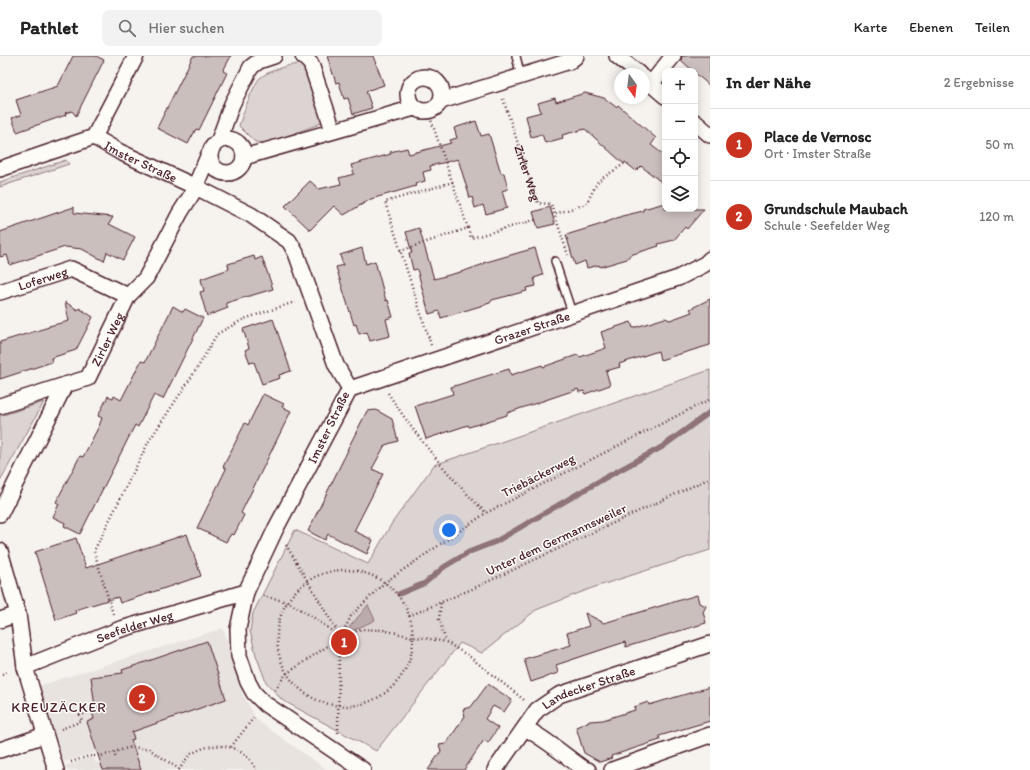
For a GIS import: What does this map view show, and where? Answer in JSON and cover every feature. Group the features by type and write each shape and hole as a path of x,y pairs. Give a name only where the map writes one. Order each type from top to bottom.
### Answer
{"street":[{"path":"0,169 94,138 136,56"},
{"path":"219,140 232,104 250,67 259,61 274,56"},
{"path":"303,56 311,64 333,130"},
{"path":"441,101 570,61 576,56"},
{"path":"650,79 673,56"},
{"path":"625,58 634,68"},
{"path":"429,77 435,80 442,89 441,101 438,106 428,111 414,108 410,102 408,92 412,82 417,78 429,77"},
{"path":"650,83 662,93"},
{"path":"244,157 333,130 414,108"},
{"path":"698,125 710,135"},
{"name":"Imster Straße","path":"94,138 120,152 251,214 289,241 296,253 336,365 350,389 276,528 246,592 238,629 239,656 248,682 254,693 265,704 363,770"},
{"path":"225,138 231,139 241,145 244,157 239,167 235,171 224,173 219,172 211,164 209,154 214,143 219,140 225,138"},
{"name":"Zirler Weg","path":"0,406 88,378 128,296 146,278 196,187 209,154"},
{"name":"Grazer Straße","path":"350,389 678,278 705,264 710,259"},
{"name":"Loferweg","path":"0,292 71,269 128,296"},
{"path":"0,514 65,385"},
{"path":"0,551 18,614 25,667 56,769"},
{"name":"Seefelder Weg","path":"25,667 246,592"},
{"path":"0,620 18,614"},
{"name":"Landecker Straße","path":"495,770 537,710 559,695 710,644"},
{"path":"525,728 542,736 559,751 584,769 588,770"},
{"path":"612,770 710,735"},
{"path":"0,750 45,736"}],"lane":[{"path":"516,56 521,77"},
{"path":"555,261 572,313"}],"path":[{"name":"Zirler Weg","path":"502,94 538,203 551,204 553,214"},
{"path":"430,117 471,238 535,220"},
{"path":"569,258 553,214 586,204 598,181 624,164"},
{"path":"436,359 385,202 453,182"},
{"path":"400,251 468,228"},
{"path":"415,246 417,251"},
{"path":"120,634 94,551 149,441 198,367 217,334 244,319 312,296"},
{"path":"379,379 405,419 461,489 486,513"},
{"name":"Triebäckerweg","path":"341,637 351,616 384,583 486,513 710,399"},
{"name":"Unter dem Germannsweiler","path":"409,616 710,478"},
{"path":"276,528 341,637 339,656 338,752"},
{"path":"338,571 358,572 384,583 398,596 409,616 413,637 411,654 401,677 380,697 358,706 338,706 325,704 308,696 286,674 278,655 276,639 278,624 288,602 307,580 323,574 338,571"},
{"path":"246,592 288,602 313,617 341,637"},
{"path":"441,602 439,619 446,642"},
{"path":"230,747 265,704 286,674 341,637 361,630 383,630 413,637 446,642 470,657 537,710"},
{"path":"45,736 82,721 80,715 92,712"},
{"path":"56,769 89,756 101,756 131,747 149,749 179,770 189,756 200,749 213,745 230,747 241,752 254,764 256,770"},
{"path":"114,752 116,759"}],"shaded area":[{"path":"300,64 309,68 324,115 322,122 267,143 255,142 239,126 254,86 260,78 274,70 290,65"},
{"path":"66,160 69,164 0,187 0,182"},
{"path":"710,370 710,550 592,588 536,610 482,653 460,643 376,751 282,700 266,682 256,655 250,631 253,613 295,530 368,564 392,523 434,465"},
{"path":"44,402 0,481 0,416"},
{"path":"368,605 375,620 342,636"},
{"path":"223,628 244,697 257,720 327,770 66,770 65,766 91,757 94,758 96,763 135,751 131,742 64,762 38,686"}],"building":[{"path":"73,56 96,56 104,60 76,116 72,111 65,113 66,115 17,132 12,118 21,115 16,100 58,86"},
{"path":"193,56 231,56 223,71 227,73 199,130 196,129 188,144 157,128"},
{"path":"327,56 373,56 384,85 366,91 372,108 353,114 348,98 344,99 339,82 336,83"},
{"path":"682,56 710,56 710,86 698,76 698,68 690,68 681,60"},
{"path":"585,93 604,98 616,107 618,105 656,138 651,145 662,153 662,183 641,166 636,171 625,162 624,164 585,129 562,135 563,138 545,143 542,134 531,137 526,116 541,112 538,103 555,98 556,102"},
{"path":"476,121 481,136 489,134 501,173 504,173 508,189 502,191 507,208 486,214 483,205 475,208 472,197 470,198 458,159 430,166 431,170 423,172 425,181 415,184 416,186 371,199 344,215 334,206 310,230 285,206 310,181 319,189 341,184 339,178 354,174 351,165 407,148 409,154 451,143 450,140 457,138 454,128"},
{"path":"662,204 662,212 698,212 698,209 704,209 687,229 685,227 674,240 658,244 659,246 630,255 627,259 600,267 599,265 587,268 585,261 575,265 566,235 622,216 643,211 643,209"},
{"path":"74,207 74,213 113,217 109,224 135,237 123,260 107,252 104,261 82,249 65,247 10,265 7,255 0,257 0,232"},
{"path":"550,207 555,224 538,228 533,212"},
{"path":"419,228 434,279 535,248 543,275 534,278 536,286 526,288 527,291 492,300 490,303 441,318 439,311 429,314 417,269 413,270 409,253 412,253 406,232"},
{"path":"362,248 366,264 375,261 386,301 388,300 393,317 386,319 390,336 370,341 367,332 359,334 356,324 354,325 336,267 343,265 340,255"},
{"path":"254,256 255,260 262,257 273,289 226,303 228,308 207,316 200,292 204,291 201,279 229,269 228,264"},
{"path":"710,299 710,345 660,360 658,351 619,364 620,367 606,371 610,385 585,394 584,391 579,392 578,389 507,413 507,415 469,427 468,425 426,439 415,406 453,394 451,387 509,369 511,375 542,365 543,367 577,355 580,357 606,348 601,332 631,322 633,328 665,318 670,320 692,312 690,309"},
{"path":"65,302 78,310 79,308 93,317 76,350 51,358 52,362 0,379 0,342 69,321"},
{"path":"173,306 183,312 185,309 203,318 163,399 154,395 138,427 135,425 80,534 64,526 65,523 53,517 59,504 56,502 80,456 83,457 99,426 102,418 98,416 108,396 113,398 114,396 121,400 141,361 145,362"},
{"path":"273,319 291,371 279,375 280,378 262,384 254,362 250,363 245,350 249,348 243,329"},
{"path":"263,394 284,404 282,407 291,411 241,513 244,515 234,535 231,534 226,542 197,528 226,469 223,467 245,423 248,425"},
{"path":"376,410 392,419 398,441 385,445 372,469 383,474 354,531 373,540 367,554 328,534 325,540 308,531 367,411"},
{"path":"187,534 201,576 120,603 118,597 75,610 76,613 56,620 35,552 76,538 86,568"},
{"path":"697,595 699,603 706,606 703,612 706,623 626,647 625,642 556,665 558,673 531,682 524,659 571,645 567,633 589,626 585,613 604,623"},
{"path":"207,641 226,699 132,732 134,739 131,740 141,770 103,770 87,722 94,719 91,708 95,707 91,677 123,673 122,670"},
{"path":"488,684 512,700 504,712 493,706 485,719 498,728 488,743 484,740 464,770 428,770 441,751 439,745 446,744 465,716 463,709 471,707"},
{"path":"710,687 710,721 659,736 660,740 611,756 612,758 600,762 584,753 576,727 590,721 603,720 635,710 634,707 648,702 649,705"}],"waterway":[{"path":"399,594 425,583 444,567 469,552 495,542 603,479 662,447 710,412"}],"place":[{"name":"Place de Vernosc","path":"344,642"},
{"name":"Grundschule Maubach","path":"142,698"}],"district":[{"name":"KREUZÄCKER","path":"59,707"}]}
